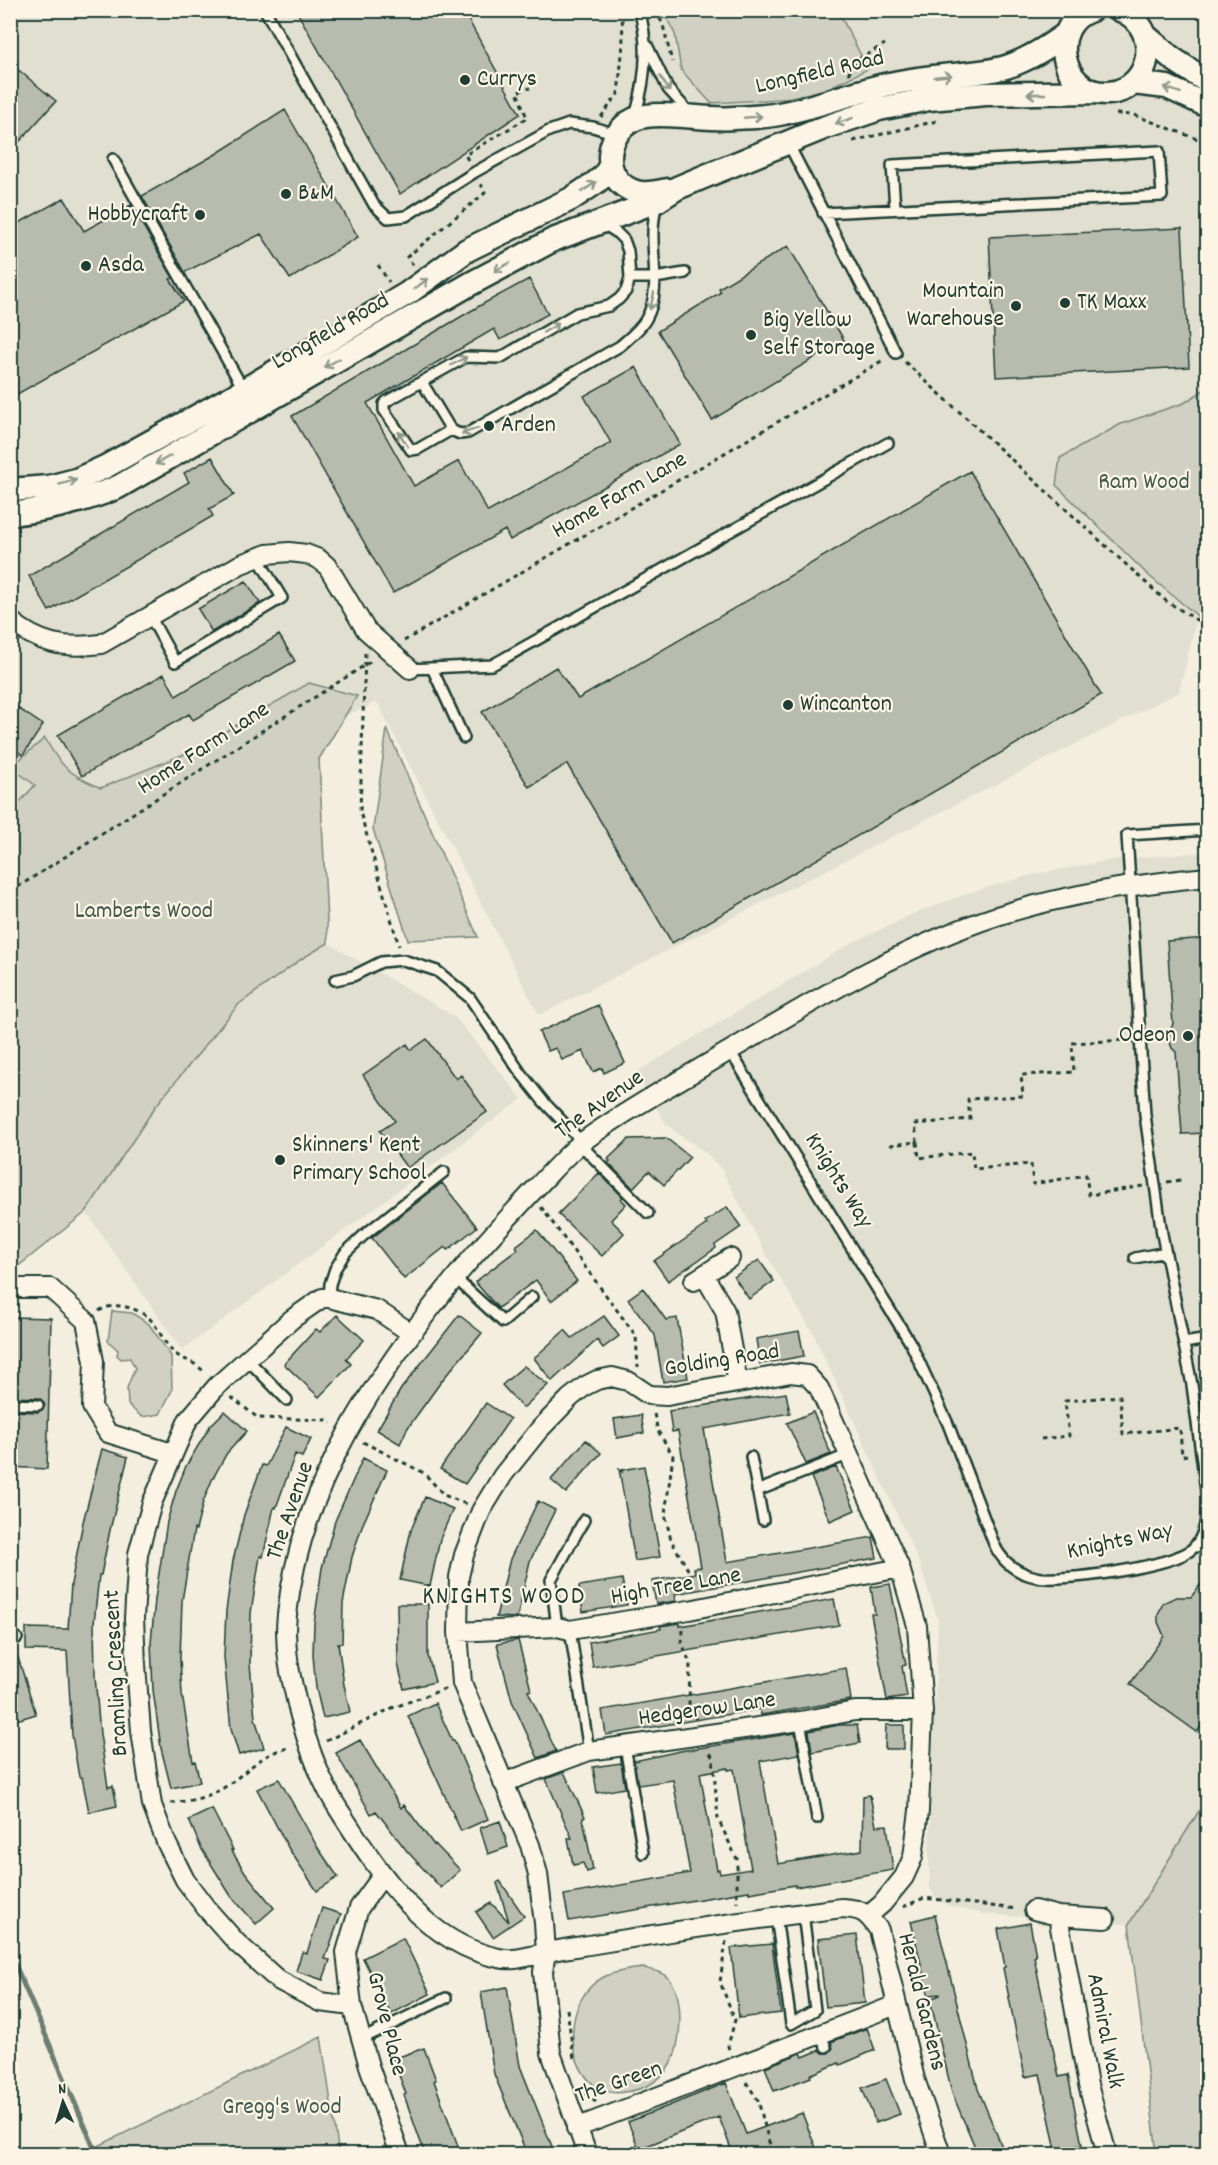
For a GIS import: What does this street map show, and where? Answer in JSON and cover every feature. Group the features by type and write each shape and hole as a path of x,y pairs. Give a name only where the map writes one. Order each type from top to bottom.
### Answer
{"street":[{"name":"Longfield Road","path":"634,119 645,116 719,120 782,114 901,82 1006,67 1028,57 1066,34 1078,18 1088,11"},
{"path":"1125,11 1139,23 1149,48 1142,73 1134,83"},
{"path":"1066,34 1063,48 1065,62 1071,75 1082,85 1095,92"},
{"path":"1146,36 1173,59 1208,82"},
{"name":"Longfield Road","path":"10,514 60,507 88,500 118,487 472,282 554,240 657,201 677,188 788,142 879,110 929,99 986,94 1108,93 1122,90 1134,83"},
{"path":"1134,83 1167,87 1208,106"},
{"path":"610,166 611,145 616,134 634,119"},
{"name":"Longfield Road","path":"10,490 49,487 76,480 105,467 244,390 408,293 467,250 571,199 604,176 610,166 621,183 637,192 651,193 677,188"},
{"path":"10,620 39,639 61,646 100,644 241,564 267,554 289,552 306,554 319,559 328,567 366,630 410,669"},
{"path":"730,1051 836,988 908,951 995,917 1048,901 1129,885 1208,877"},
{"name":"The Avenue","path":"546,1952 508,1960 487,1956 458,1944 428,1922 382,1876 333,1800 316,1766 305,1732 287,1658 286,1618 293,1574 319,1492 347,1434 369,1395 411,1333 455,1278 496,1230 581,1143 730,1051"},
{"path":"730,1258 699,1278 725,1311 738,1383"},
{"path":"10,1288 50,1288 86,1321 94,1361 92,1407 108,1433 172,1453"},
{"path":"329,1298 377,1310 411,1333"},
{"name":"Bramling Crescent","path":"329,1298 322,1299 308,1307 247,1359 217,1386 188,1420 152,1503 138,1554 134,1618 138,1697 152,1805 167,1844 185,1880 237,1943 278,1980 320,2002 352,2006"},
{"name":"Golding Road","path":"546,1952 538,1874 530,1845 462,1683 458,1632 459,1578 464,1556 481,1511 503,1475 538,1430 585,1386 597,1380 612,1377 628,1381 643,1391 667,1396 791,1373 807,1375 819,1388 900,1568 917,1626 923,1711 919,1811 913,1857 904,1877 875,1910"},
{"name":"High Tree Lane","path":"458,1632 563,1628 689,1611 900,1568"},
{"name":"Hedgerow Lane","path":"503,1783 589,1751 855,1711 923,1711"},
{"name":"Grove Place","path":"382,1876 359,1908 346,1952 352,2006 400,2154"},
{"name":"Herald Gardens","path":"742,1920 850,1908 875,1910 915,2079 941,2154"},
{"path":"1034,1910 1058,1916 1105,1919"},
{"name":"Admiral Walk","path":"1058,1916 1088,2085 1107,2154"},
{"path":"546,1952 742,1920"},
{"name":"The Green","path":"546,1952 543,1972 551,2053 576,2128 735,2066 823,2040 896,2005"},
{"path":"576,2128 587,2154"}],"lane":[{"path":"265,10 374,205 388,218 406,216 466,178 549,131 569,124 593,127 616,134"},
{"path":"639,10 646,43 668,89 695,118"},
{"path":"634,119 642,94 646,43"},
{"path":"788,142 896,353"},
{"path":"823,213 1162,195 1159,151 892,165 895,208"},
{"path":"113,159 244,390"},
{"path":"422,382 451,430 460,435 480,428 620,346 646,320 652,305 653,232 657,201"},
{"path":"451,430 418,449 411,450 384,410 384,404 387,400 466,357 500,357 577,313 609,306 626,291 630,278 630,258 624,240 601,223"},
{"path":"630,278 654,278 685,273"},
{"path":"410,669 492,665 888,443"},
{"path":"150,616 175,662 282,598 258,558"},
{"path":"432,668 464,738"},
{"name":"Knights Way","path":"730,1051 914,1350 948,1424 994,1544 1006,1561 1016,1570 1048,1580 1167,1561 1190,1552 1203,1533 1207,1498 1192,1385 1166,1252 1145,1115 1127,835 1208,830"},
{"path":"335,980 353,976 381,962 403,960 437,971 470,998 520,1072 543,1101 648,1213"},
{"path":"329,1298 330,1284 335,1269 345,1253 363,1235 444,1172"},
{"path":"1135,1258 1166,1252"},
{"path":"455,1278 503,1322 532,1297"},
{"path":"1184,1343 1208,1340"},
{"path":"247,1359 287,1400"},
{"path":"10,1404 38,1405"},
{"path":"757,1491 850,1454"},
{"path":"752,1457 763,1520"},
{"path":"584,1520 551,1580 589,1751"},
{"path":"1195,1546 1208,1545"},
{"path":"800,1721 816,1818"},
{"path":"625,1746 643,1853"},
{"path":"776,1916 791,2024 815,2010 803,1913"},
{"path":"362,2039 446,1998"}],"path":[{"path":"593,127 618,94 622,10"},
{"path":"847,76 859,59 885,44"},
{"path":"378,265 393,289"},
{"path":"896,353 1166,601 1208,627"},
{"name":"Home Farm Lane","path":"10,892 364,666 896,353"},
{"path":"366,630 360,812 403,960"},
{"path":"1168,1037 1072,1043 1074,1072 1021,1075 1023,1096 968,1099 970,1119 915,1124 919,1158 972,1152 974,1169 1031,1164 1034,1184 1086,1175 1089,1195 1180,1180"},
{"path":"890,1145 917,1142"},
{"path":"532,1193 636,1336 643,1391 658,1431 673,1456 665,1514 670,1540 690,1574 689,1611 684,1624 682,1643 690,1664 689,1704 713,1758 718,1820 737,1859 737,1901 742,1920 743,1937 727,1940 720,1982 735,2020 728,2046 735,2066 758,2100 769,2142 775,2154"},
{"path":"86,1321 107,1306 124,1306 148,1318 174,1353 197,1364 217,1386 258,1418 327,1420 347,1434 424,1473 444,1495 481,1511"},
{"path":"1041,1439 1069,1436 1065,1401 1120,1396 1123,1434 1180,1428 1182,1456 1201,1453"},
{"path":"333,1739 392,1708 462,1683"},
{"path":"152,1805 198,1799 220,1790 261,1758 287,1748"},
{"path":"875,1910 900,1909 924,1898 1034,1910"},
{"path":"566,2005 574,2061"},
{"path":"720,2052 728,2046"},
{"path":"584,2093 598,2104"}],"shaded area":[{"path":"10,11 1207,11 1208,571 1179,692 539,1015 377,702 11,867"},
{"path":"1207,852 1207,1798 1129,1924 983,1914 950,1906 936,1899 930,1888 929,1853 938,1620 919,1562 813,1333 767,1256 722,1170 706,1153 666,1123 635,1073 850,944 915,913 969,893 1031,875 1118,859"},
{"name":"Skinners' Kent Primary School","path":"328,943 455,1017 522,1099 182,1350 86,1212 155,1107 239,1004"}],"green space":[{"path":"663,11 838,11 868,69 824,90 781,99 711,103 681,70 675,34"},
{"name":"Ram Wood","path":"1207,388 1207,624 1148,575 1056,485 1060,458 1121,424 1184,403"},
{"name":"Lamberts Wood","path":"309,683 357,696 319,759 328,943 239,1004 155,1107 86,1212 11,1272 10,813 35,785 11,767 45,738 67,769 101,788 192,751"},
{"path":"387,729 478,937 408,940 373,829"},
{"path":"112,1311 132,1313 149,1324 171,1356 172,1390 160,1414 142,1417 128,1405 127,1388 135,1368 130,1358 121,1359 117,1355 118,1350 108,1341"},
{"path":"1207,1798 1207,2154 1157,2154 1129,1924"},
{"path":"642,1968 656,1971 668,1978 677,1996 680,2020 674,2056 666,2071 650,2084 621,2093 604,2090 594,2085 584,2074 577,2060 573,2045 575,2014 590,1987 602,1978 617,1972"},
{"name":"Gregg's Wood","path":"321,2037 339,2154 95,2154 92,2149"}],"building":[{"path":"296,10 463,10 520,114 400,194"},
{"path":"10,63 56,101 10,152"},
{"name":"B&M","path":"285,110 358,237 290,279 261,234 185,272 142,196 216,154"},
{"name":"Asda","path":"64,198 84,231 131,205 184,301 10,398 10,228"},
{"path":"1182,228 1189,367 996,377 989,237"},
{"name":"Big Yellow Self Storage","path":"788,246 844,340 712,420 658,331 721,292 719,288"},
{"path":"529,279 548,314 500,340 494,329 367,403 414,486 459,461 488,512 611,443 584,396 636,367 680,444 510,540 505,530 393,593 292,416"},
{"path":"212,457 234,495 209,509 213,516 49,611 29,576 189,482 184,473"},
{"name":"Wincanton","path":"970,471 1101,695 672,943 567,764 529,787 482,712 556,667 578,699"},
{"path":"246,581 260,603 212,632 198,609"},
{"path":"279,635 295,661 193,720 189,714 82,776 58,735 164,674 176,696"},
{"path":"10,703 43,725 23,755 10,746"},
{"name":"Odeon","path":"1208,938 1208,1133 1182,1134 1176,1052 1168,1037 1173,1024 1167,941"},
{"path":"598,1005 625,1063 604,1073 602,1068 593,1072 583,1051 562,1060 556,1048 548,1051 539,1032"},
{"path":"427,1039 456,1079 461,1075 487,1112 407,1168 380,1131 395,1121 363,1075 407,1044 411,1050"},
{"path":"666,1138 690,1157 664,1185 649,1171 633,1188 608,1163 610,1161 608,1159 629,1139"},
{"path":"599,1173 623,1197 621,1199 626,1204 611,1220 624,1233 602,1256 558,1214"},
{"path":"442,1183 477,1227 448,1250 445,1247 404,1279 372,1238"},
{"path":"727,1207 741,1227 715,1245 716,1248 668,1281 654,1261"},
{"path":"537,1230 577,1281 551,1301 536,1280 498,1308 475,1282 518,1249 516,1246"},
{"path":"759,1260 774,1281 749,1299 734,1277"},
{"path":"643,1288 666,1320 677,1318 688,1378 663,1382 655,1335 628,1299"},
{"path":"337,1315 364,1340 346,1359 351,1364 319,1397 284,1364 316,1329 320,1332"},
{"path":"459,1315 482,1333 443,1379 407,1429 400,1444 377,1430 401,1389"},
{"path":"604,1316 619,1336 603,1348 597,1340 552,1381 534,1358 565,1330 572,1338"},
{"path":"10,1317 51,1318 47,1469 10,1467 10,1411 38,1412 45,1405 39,1398 10,1397"},
{"path":"799,1331 804,1356 760,1364 756,1339"},
{"path":"524,1366 548,1385 523,1408 502,1385"},
{"path":"786,1393 790,1413 704,1429 727,1562 873,1537 877,1558 675,1594 676,1601 656,1604 652,1581 695,1573 694,1568 701,1567 678,1431 672,1432 669,1411"},
{"path":"486,1403 510,1419 465,1484 440,1469"},
{"path":"225,1411 247,1431 227,1453 203,1502 196,1530 194,1529 182,1601 180,1659 182,1694 193,1762 195,1761 200,1782 171,1788 161,1748 153,1690 151,1643 155,1599 167,1522 176,1491 186,1466 210,1426"},
{"path":"813,1412 831,1454 806,1464 787,1423"},
{"path":"641,1415 644,1433 617,1438 614,1419"},
{"path":"286,1427 311,1439 302,1457 295,1454 276,1508 274,1507 263,1557 260,1556 251,1613 250,1664 255,1718 264,1748 239,1755 231,1729 224,1657 226,1611 233,1561 244,1515 262,1465 266,1466"},
{"path":"586,1440 601,1453 566,1493 551,1480"},
{"path":"102,1449 128,1457 101,1575 99,1575 94,1623 95,1676 100,1734 108,1787 113,1786 117,1806 89,1812 82,1777 79,1777 72,1735 67,1651 26,1650 26,1628 68,1629 71,1584 83,1522"},
{"path":"363,1458 387,1470 362,1526 352,1557 343,1603 342,1643 338,1643 350,1712 323,1718 316,1688 313,1655 314,1624 322,1568 335,1521"},
{"path":"644,1466 660,1557 635,1561 619,1469 622,1472 622,1470"},
{"path":"836,1467 855,1510 830,1521 811,1477"},
{"path":"425,1497 453,1509 440,1539 430,1586 400,1580 411,1530"},
{"path":"538,1501 555,1510 530,1561 517,1618 496,1617 510,1559"},
{"path":"1208,1575 1208,1717 1197,1732 1130,1684 1164,1636 1158,1622 1163,1603 1176,1597 1191,1597"},
{"path":"622,1579 627,1605 583,1612 579,1586"},
{"path":"890,1584 906,1665 902,1666 907,1697 887,1700 871,1614 875,1614 871,1587"},
{"path":"834,1599 839,1625 593,1667 589,1642 661,1629 660,1626 680,1623 680,1626"},
{"path":"397,1604 428,1604 428,1656 435,1682 404,1689 398,1664"},
{"path":"518,1640 531,1690 528,1691 556,1751 538,1758 512,1701 497,1644"},
{"path":"14,1645 36,1714 10,1722 10,1646"},
{"path":"846,1668 851,1700 761,1715 760,1709 606,1735 602,1710"},
{"path":"435,1703 454,1740 488,1819 461,1831 408,1716"},
{"path":"839,1725 857,1725 860,1743 812,1752 809,1731"},
{"path":"886,1725 904,1725 904,1749 885,1749"},
{"path":"795,1733 799,1754 760,1761 778,1864 862,1850 863,1796 870,1795 876,1826 887,1825 893,1870 569,1921 564,1895 690,1873 673,1780 638,1785 634,1761 680,1751","holes":["728,1768 728,1770 734,1769 751,1869 720,1874 719,1869 717,1870 700,1773"]},
{"path":"360,1740 401,1808 404,1805 434,1845 460,1870 441,1888 407,1851 376,1811 371,1814 336,1753"},
{"path":"621,1763 625,1788 597,1793 593,1767"},
{"path":"564,1772 585,1817 583,1818 593,1870 587,1872 583,1863 573,1865 568,1838 572,1838 546,1779"},
{"path":"279,1779 318,1848 338,1877 317,1891 289,1849 257,1789"},
{"path":"212,1809 233,1850 231,1850 245,1872 274,1908 256,1924 231,1896 201,1848 189,1820"},
{"path":"500,1821 508,1847 488,1854 480,1828"},
{"path":"500,1881 524,1916 493,1937 476,1912 491,1903 509,1922 497,1883"},
{"path":"322,1908 341,1914 325,1959 330,1960 323,1980 296,1971 302,1952 307,1953"},
{"path":"935,1915 978,2089 1005,2154 978,2154 952,2093 930,1999 940,1994 929,1995 927,1990 911,1921"},
{"path":"1030,1923 1036,1956 1034,1957 1059,2077 1068,2075 1082,2145 1056,2150 1040,2074 1025,2077 1003,1968 1005,1967 998,1929"},
{"path":"857,1935 865,2003 826,2007 818,1939"},
{"path":"403,1938 430,1994 391,2014 363,1958"},
{"path":"772,1944 781,2013 739,2018 731,1948"},
{"path":"507,1987 520,2066 555,2154 527,2154 494,2074 481,1992"},
{"path":"867,2028 875,2050 774,2091 765,2067 801,2053 803,2057 820,2050 828,2053 833,2048 831,2042"},
{"path":"424,2048 461,2154 425,2154 404,2095 406,2094 393,2059"},
{"path":"886,2079 900,2114 876,2123 862,2088"},
{"path":"726,2083 746,2134 802,2113 816,2148 799,2154 733,2154 719,2117 639,2149 628,2122"}],"waterway":[{"path":"10,1953 97,2154"}],"place":[{"name":"Currys","path":"465,80"},
{"name":"B&M","path":"286,194"},
{"name":"Hobbycraft","path":"200,215"},
{"name":"Asda","path":"86,266"},
{"name":"TK Maxx","path":"1065,303"},
{"name":"Mountain Warehouse","path":"1016,306"},
{"name":"Big Yellow Self Storage","path":"751,335"},
{"name":"Arden","path":"489,426"},
{"name":"Wincanton","path":"788,705"},
{"name":"Odeon","path":"1188,1036"},
{"name":"Skinners' Kent Primary School","path":"280,1160"}],"district":[{"name":"KNIGHTS WOOD","path":"504,1597"}]}
